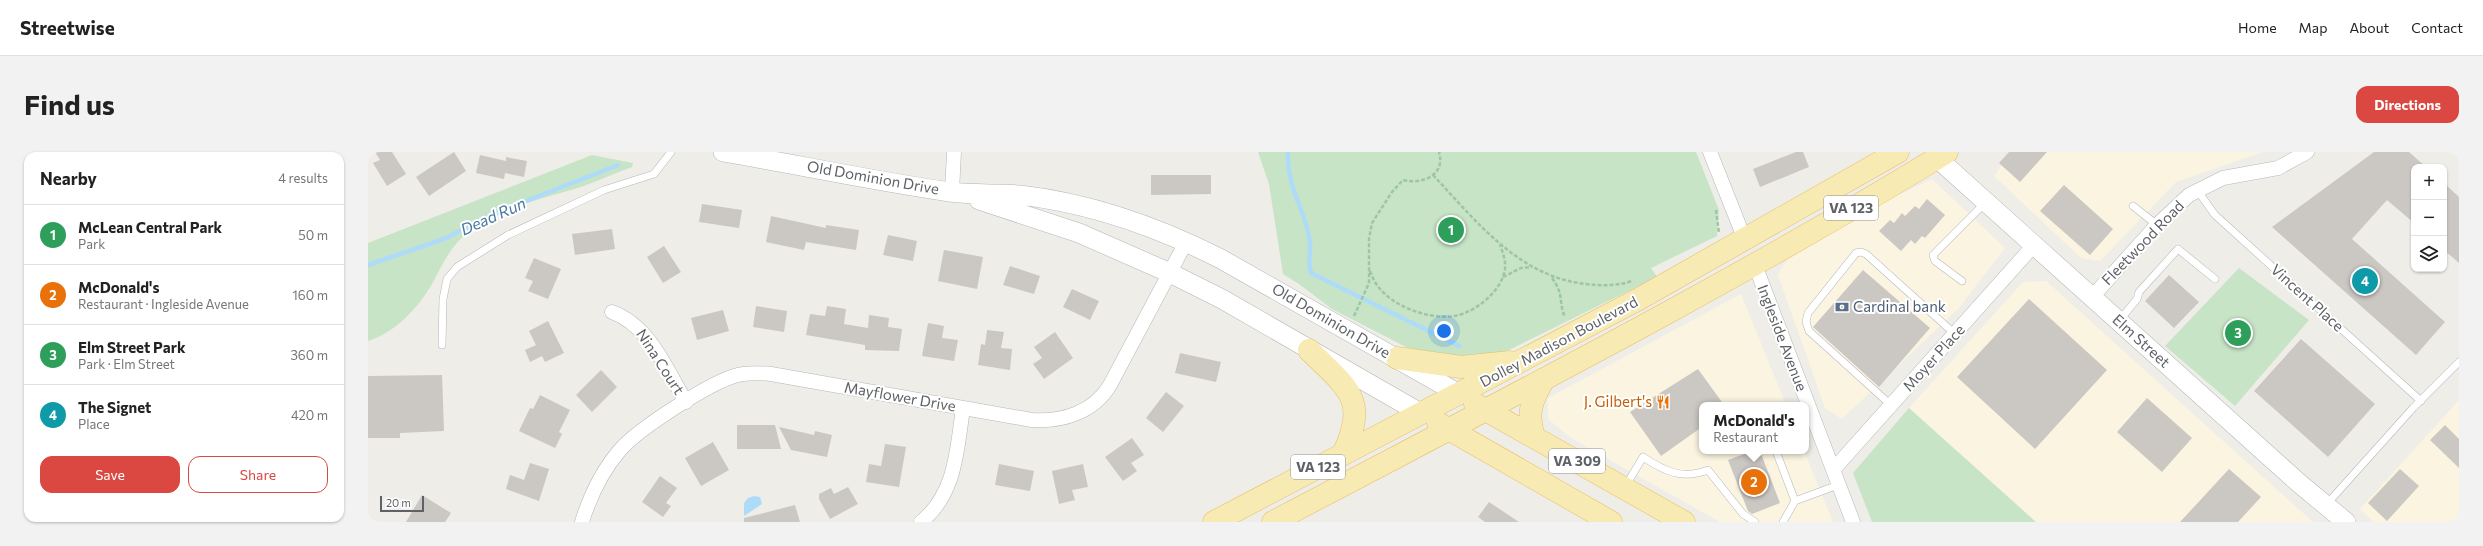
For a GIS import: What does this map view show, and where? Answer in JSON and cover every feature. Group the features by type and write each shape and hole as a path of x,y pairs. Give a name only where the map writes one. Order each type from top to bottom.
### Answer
{"main road":[{"name":"Old Dominion Drive","path":"723,152 952,192 1020,195 1078,207 1134,223 1186,242 1260,280 1684,522"},
{"name":"Dolley Madison Boulevard","path":"1214,522 1524,360 1745,240 1898,152"},
{"name":"Dolley Madison Boulevard","path":"1273,522 1486,410 1755,265 1942,155"},
{"name":"Elm Street","path":"1942,155 1986,202 2118,322 2346,522"},
{"name":"Old Dominion Drive","path":"952,192 1079,233 1170,272 1611,522"},
{"path":"1755,265 1758,247 1778,221"},
{"path":"1699,295 1738,258 1745,247 1745,240"},
{"path":"1309,350 1344,386 1354,404 1355,425 1343,454"},
{"path":"1397,358 1461,367 1524,360"},
{"path":"1534,437 1530,425 1530,409 1544,379"}],"street":[{"path":"952,192 954,152"},
{"path":"1710,152 1745,240"},
{"name":"Fleetwood Road","path":"2092,297 2157,225 2180,202 2197,190 2223,178 2278,168 2307,152"},
{"name":"Mayflower Drive","path":"582,522 597,484 620,449 639,432 686,402 728,378 738,375 760,373 963,408 1043,420 1074,414 1091,406 1105,393 1186,242"},
{"name":"Moyer Place","path":"1833,470 1956,335 2034,245"},
{"name":"Ingleside Avenue","path":"1755,265 1804,402"},
{"name":"Nina Court","path":"612,312 636,325 646,335 686,402"},
{"path":"920,522 940,502 949,486 963,408"},
{"name":"Ingleside Avenue","path":"1809,414 1853,522"}],"lane":[{"path":"442,345 443,299 447,279 457,267 508,235 604,190 654,174 671,152"},
{"name":"Vincent Place","path":"2197,190 2215,215 2421,401"},
{"path":"1962,281 1935,261 1933,255 1986,202"},
{"path":"2133,206 2157,225"},
{"path":"2118,322 2137,299 2139,292 2178,249 2215,279"},
{"path":"1892,406 1809,331 1806,322 1808,313 1856,253 1861,252 1866,254 1956,335"},
{"path":"2326,505 2421,401 2459,362"},
{"path":"1777,454 1795,501"},
{"path":"1625,488 1643,457 1664,470 1678,475 1690,475 1708,470 1743,514 1755,522"},
{"path":"1783,522 1795,501 1838,485"}],"path":[{"path":"1357,310 1366,292 1370,271 1369,238 1372,224 1381,208 1403,180 1412,183 1425,181 1433,175 1439,165 1439,152"},
{"path":"1433,175 1500,244 1533,267 1552,277 1595,285 1618,285 1634,280"},
{"path":"1716,208 1719,236"},
{"path":"1370,271 1377,285 1400,304 1426,315 1443,317 1455,316 1480,304 1496,290 1503,277 1504,257 1500,244"},
{"path":"1503,277 1521,268 1533,267"},
{"path":"1552,277 1562,296 1563,312 1567,321"}],"shaded area":[{"path":"2011,152 2263,152 2176,182 2100,261 2081,258 1994,176"},
{"path":"1932,179 2005,248 1958,309 1842,419 1825,408 1778,275 1789,256 1836,225"},
{"path":"2046,281 2313,522 2036,522 1909,408 2023,282"},
{"path":"1741,294 1785,402 1699,402 1699,454 1805,454 1833,522 1720,522 1574,440 1548,419 1548,398"},
{"path":"2459,400 2459,522 2374,522 2360,509"}],"green space":[{"path":"1258,152 1696,152 1719,210 1717,236 1651,268 1657,277 1509,350 1441,365 1332,309 1283,274 1269,184"},
{"path":"592,155 633,163 632,167 581,187 509,210 482,223 462,237 452,249 432,284 413,310 396,326 368,341 368,243"},
{"path":"2239,268 2309,320 2235,406 2165,346"},
{"path":"1909,408 2036,522 1872,522 1853,473"}],"water":[{"path":"754,496 760,497 762,504 744,516 744,503 748,498"}],"building":[{"path":"375,152 392,152 406,174 387,186 373,163 380,160"},
{"path":"454,152 466,171 429,196 416,177"},
{"path":"1796,152 1803,152 1809,167 1760,187 1753,169"},
{"path":"2009,152 2047,152 2020,182 1999,163"},
{"path":"2374,152 2409,152 2423,164 2411,164 2411,220 2387,200 2352,239 2445,322 2416,355 2272,227"},
{"path":"480,155 506,161 506,157 527,161 524,177 505,173 504,179 476,173"},
{"path":"1151,175 1211,175 1211,194 1151,195"},
{"path":"2064,185 2113,229 2090,255 2040,211"},
{"path":"2447,186 2459,197 2459,263 2447,253"},
{"path":"1927,199 1945,215 1925,238 1922,236 1915,244 1911,240 1901,251 1879,231 1890,220 1894,223 1902,213 1905,216 1915,206 1919,209"},
{"path":"702,204 742,210 739,228 699,222"},
{"path":"771,216 826,228 826,225 859,230 856,250 806,242 804,250 766,242"},
{"path":"612,229 615,249 575,255 572,234"},
{"path":"888,235 917,241 913,261 883,255"},
{"path":"664,246 681,272 663,283 647,257"},
{"path":"944,250 983,257 977,289 938,281"},
{"path":"534,258 561,269 548,299 528,291 533,281 525,278"},
{"path":"1010,266 1040,276 1034,294 1003,285"},
{"path":"1863,270 1930,328 1879,387 1813,327"},
{"path":"2169,275 2199,302 2174,328 2145,301"},
{"path":"1072,289 1099,301 1090,320 1063,307"},
{"path":"2029,299 2107,370 2035,449 1957,377"},
{"path":"756,306 787,311 784,332 753,327"},
{"path":"827,306 846,309 844,324 868,328 869,315 889,318 888,327 902,329 899,351 865,350 865,345 806,335 810,314 825,316"},
{"path":"723,310 729,331 697,340 691,318"},
{"path":"548,321 564,353 545,362 542,356 530,362 525,350 536,345 529,331"},
{"path":"928,323 944,326 942,338 958,340 954,361 922,356"},
{"path":"987,330 1004,332 1001,348 1012,349 1010,370 978,365 981,344 985,345"},
{"path":"1055,332 1073,358 1044,379 1033,364 1042,358 1034,347"},
{"path":"2301,339 2375,404 2328,457 2254,391"},
{"path":"1180,353 1221,362 1216,382 1175,373"},
{"path":"1698,369 1722,402 1699,402 1699,429 1661,456 1630,412"},
{"path":"601,370 617,387 592,412 576,395"},
{"path":"442,375 444,431 400,433 400,438 368,438 368,376"},
{"path":"1166,392 1184,406 1163,432 1146,418"},
{"path":"540,395 570,410 559,432 562,434 555,448 519,431 530,408 533,409"},
{"path":"2147,398 2192,438 2162,472 2117,432"},
{"path":"737,425 775,425 781,449 737,449"},
{"path":"2445,425 2459,439 2459,468 2430,440"},
{"path":"779,427 814,435 815,431 832,435 827,457 791,450"},
{"path":"1132,438 1144,455 1131,463 1137,471 1123,481 1105,457"},
{"path":"713,442 729,470 701,486 685,458"},
{"path":"885,444 906,447 899,487 866,482 869,464 881,466"},
{"path":"1744,454 1761,454 1780,503 1752,514 1748,511 1728,460"},
{"path":"530,463 549,469 539,501 506,489 510,475 524,480"},
{"path":"999,464 1034,471 1030,491 995,485"},
{"path":"1083,464 1088,487 1072,490 1075,500 1059,504 1052,471"},
{"path":"2229,469 2261,497 2238,522 2180,522"},
{"path":"2400,469 2419,486 2387,521 2368,503"},
{"path":"660,476 677,488 666,503 671,506 663,517 642,502"},
{"path":"848,487 858,504 830,519 819,499 819,494 831,488 834,494"},
{"path":"422,495 451,513 445,522 406,522"},
{"path":"1489,502 1519,522 1485,522 1478,517"},
{"path":"795,505 800,522 744,522 744,518"}],"waterway":[{"path":"1288,152 1290,177 1308,232 1310,243 1309,265 1311,273 1459,346"},
{"name":"Dead Run","path":"368,265 444,239 498,212 618,165"}],"place":[{"name":"McLean Central Park","path":"1451,230"},
{"name":"The Signet","path":"2365,281"},
{"name":"Cardinal bank","path":"1842,307"},
{"name":"Elm Street Park","path":"2238,333"},
{"name":"J. Gilbert's","path":"1663,402"},
{"name":"McDonald's","path":"1754,482"}]}
